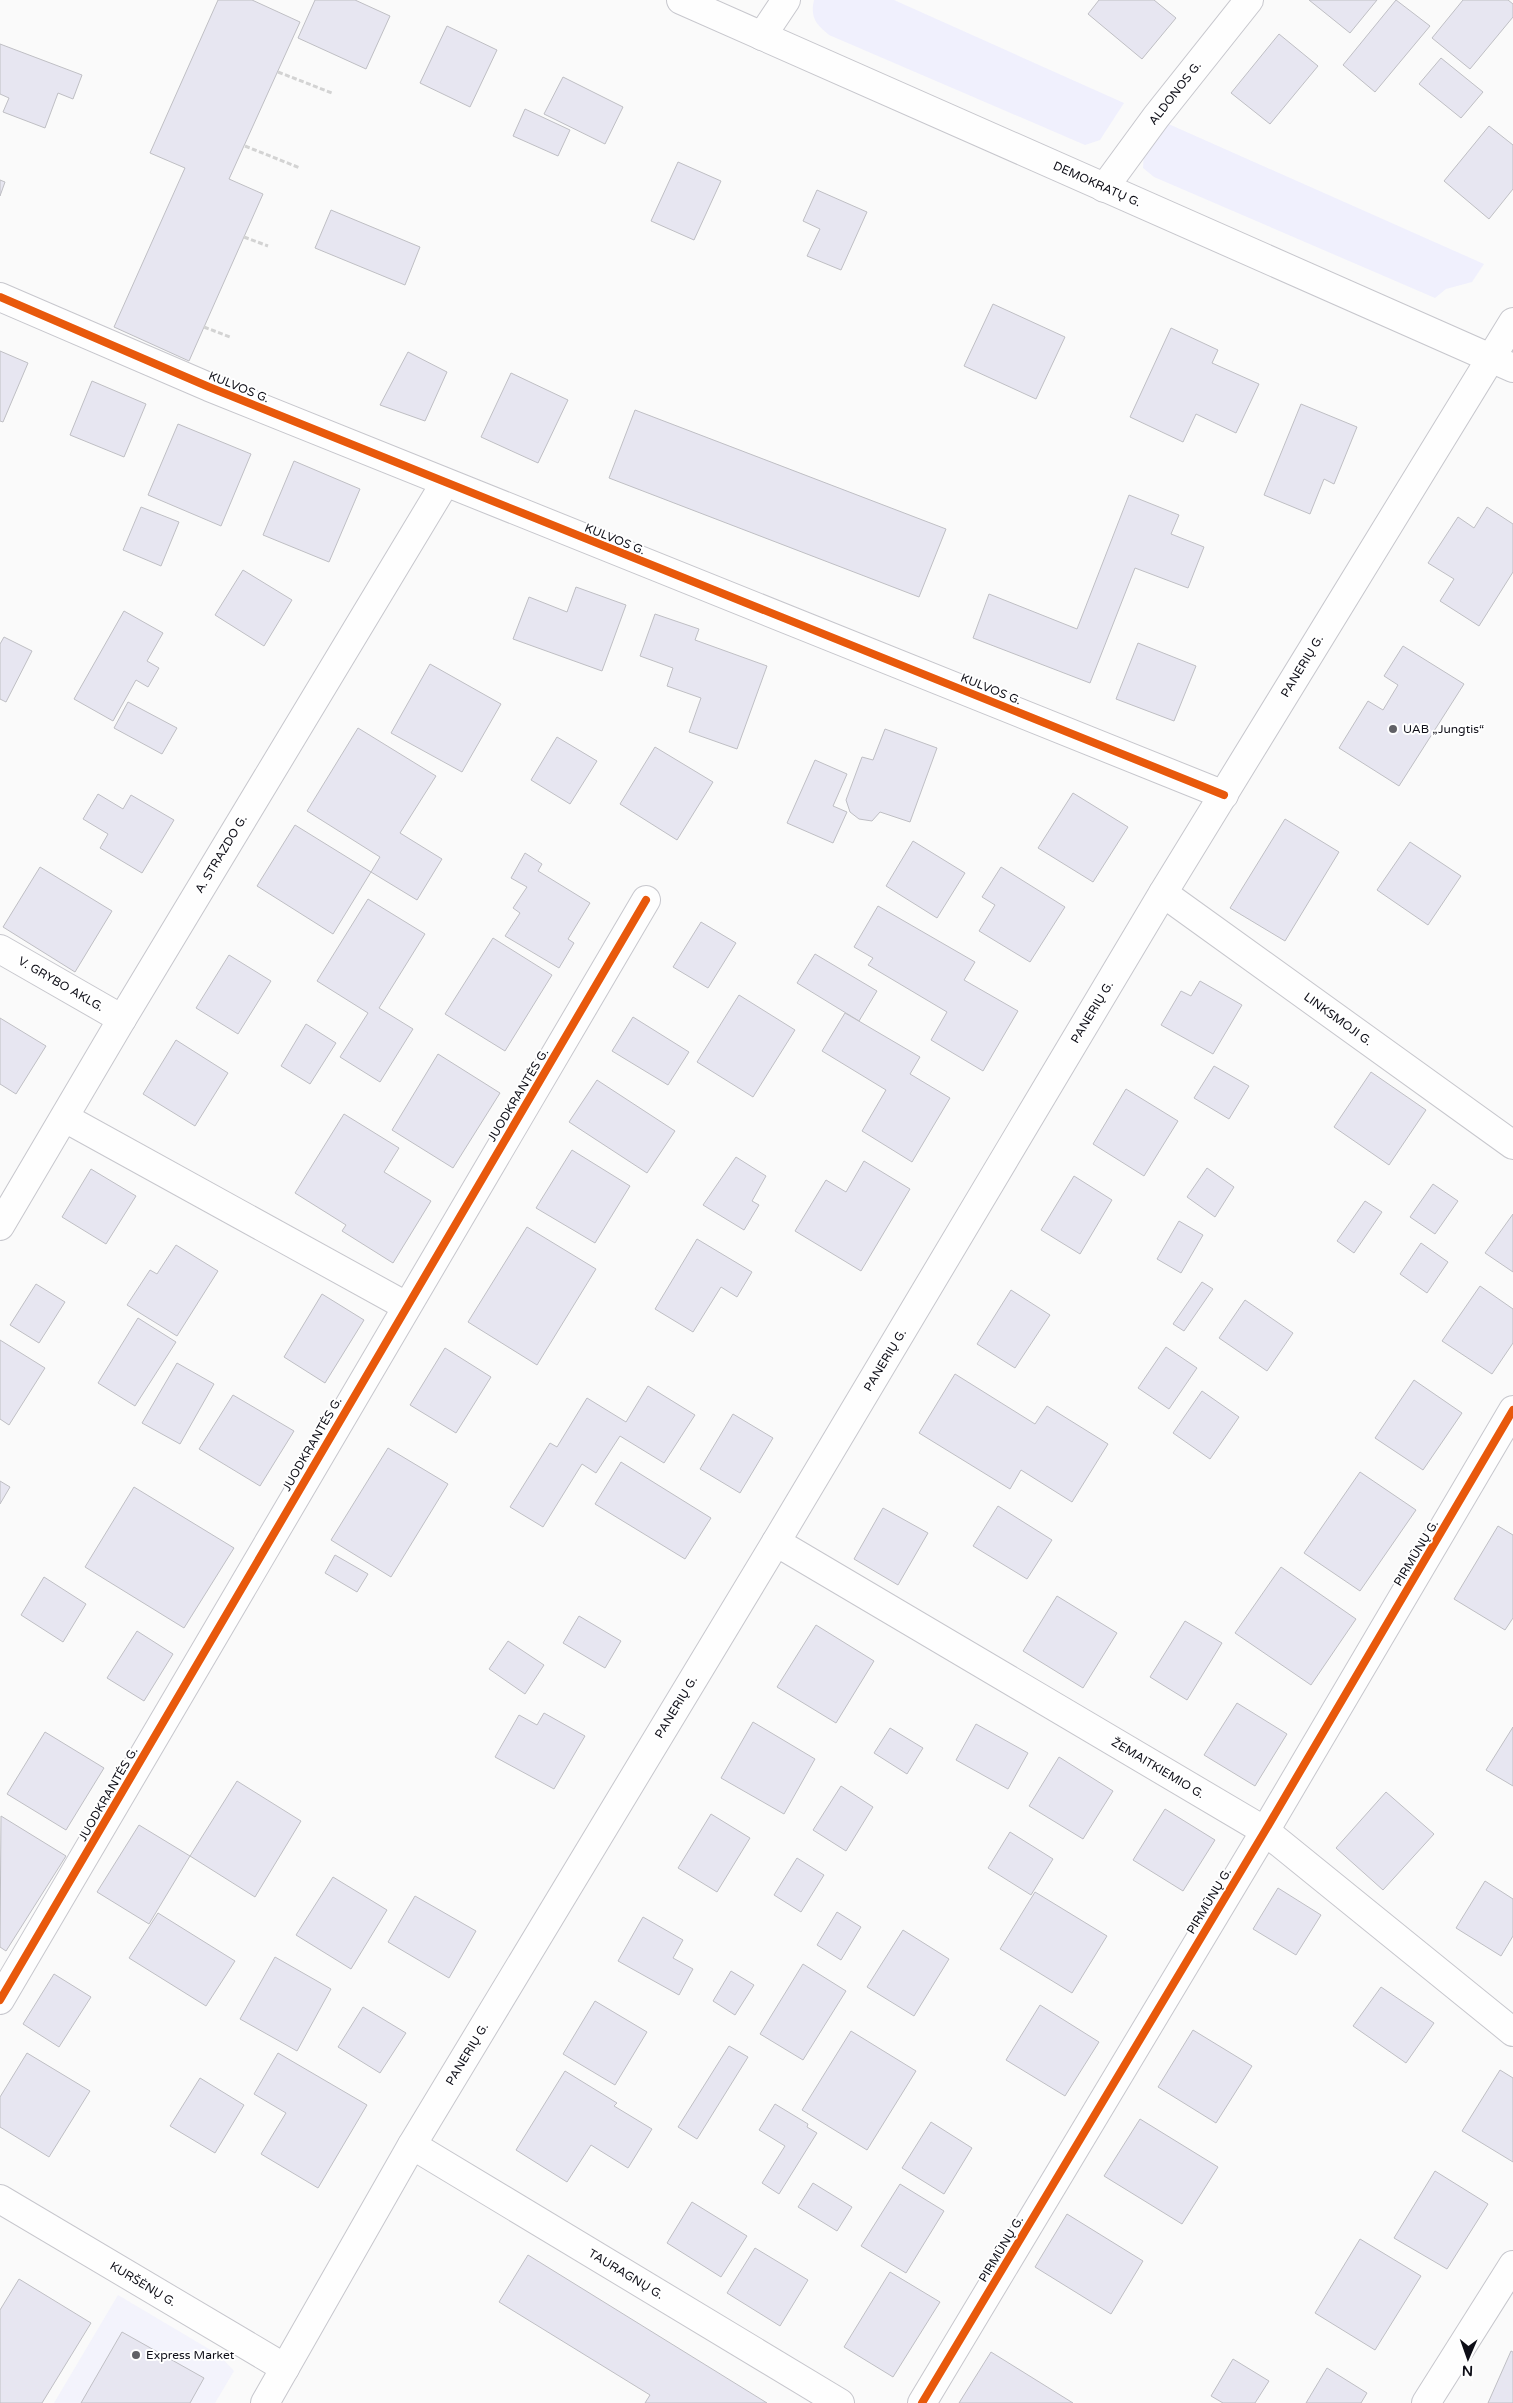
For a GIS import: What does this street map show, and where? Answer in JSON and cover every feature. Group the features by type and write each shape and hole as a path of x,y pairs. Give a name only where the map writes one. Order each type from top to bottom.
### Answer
{"street":[{"name":"DEMOKRATŲ G.","path":"681,0 1502,363"},
{"path":"762,36 786,0"},
{"name":"ALDONOS G.","path":"1104,188 1248,0"},
{"name":"KULVOS G.","path":"0,297 209,387 1224,795"},
{"name":"PANERIŲ G.","path":"265,2403 412,2145 776,1542 1164,893 1224,795 1502,363 1513,322"},
{"name":"A. STRAZDO G.","path":"0,1226 122,1019 445,483"},
{"name":"LINKSMOJI G.","path":"1164,893 1513,1145"},
{"name":"JUODKRANTĖS G.","path":"0,2000 646,900"},
{"name":"V. GRYBO AKLG.","path":"0,949 122,1019"},
{"path":"65,1118 406,1306"},
{"name":"PIRMŪNŲ G.","path":"922,2403 1265,1830 1513,1410"},
{"name":"ŽEMAITKIEMIO G.","path":"776,1542 1265,1830 1513,2032"},
{"name":"TAURAGNŲ G.","path":"412,2145 840,2403"},
{"name":"KURŠĖNŲ G.","path":"0,2199 286,2368"},
{"path":"1426,2403 1513,2265"}],"path":[{"path":"278,72 332,93"},
{"path":"244,146 300,168"},
{"path":"244,237 268,246"},
{"path":"204,327 230,337"}],"shaded area":[{"path":"814,0 894,0 1124,103 1100,140 1085,145 829,35 815,20 813,12"},
{"path":"1164,122 1484,264 1472,282 1446,289 1435,298 1154,177 1143,168 1144,152"},
{"path":"118,2295 219,2355 234,2371 215,2403 54,2403"}],"building":[{"path":"218,0 252,0 300,22 229,179 263,194 189,361 114,327 185,168 150,153"},
{"path":"315,0 355,0 390,16 366,69 298,38"},
{"path":"1099,0 1154,0 1176,18 1142,59 1088,14"},
{"path":"1309,0 1377,0 1350,33"},
{"path":"1396,0 1430,26 1375,92 1343,65"},
{"path":"1463,0 1508,0 1513,4 1513,17 1470,69 1432,38"},
{"path":"447,26 497,50 470,107 420,83"},
{"path":"1279,34 1318,66 1270,124 1231,93"},
{"path":"0,44 82,75 73,99 58,93 45,128 3,112 9,98 0,94"},
{"path":"1441,58 1483,92 1461,118 1419,84"},
{"path":"563,77 623,107 605,144 544,114"},
{"path":"525,109 570,130 558,156 513,136"},
{"path":"1489,126 1513,145 1513,189 1489,219 1444,181"},
{"path":"678,162 721,181 694,240 651,221"},
{"path":"0,180 5,182 0,196"},
{"path":"817,190 867,212 841,270 807,256 820,229 803,221"},
{"path":"331,210 420,247 405,285 315,248"},
{"path":"993,304 1065,337 1036,399 964,366"},
{"path":"1171,328 1218,350 1212,363 1259,384 1236,433 1196,414 1183,442 1130,417"},
{"path":"0,351 28,363 3,422 0,421"},
{"path":"408,352 447,372 425,421 380,405"},
{"path":"511,373 568,400 538,463 481,437"},
{"path":"92,381 146,404 124,457 70,435"},
{"path":"1301,404 1357,427 1334,484 1324,479 1310,514 1264,495"},
{"path":"635,410 946,529 919,597 609,478"},
{"path":"178,424 251,454 221,526 148,495"},
{"path":"294,461 360,489 329,562 263,535"},
{"path":"1129,495 1179,515 1171,534 1204,547 1188,588 1135,568 1090,683 973,638 989,594 1077,629"},
{"path":"141,507 179,522 161,566 123,550"},
{"path":"1487,507 1513,524 1513,572 1479,626 1440,601 1454,579 1428,563 1458,517 1474,528"},
{"path":"243,570 292,600 264,646 215,615"},
{"path":"576,587 626,605 602,671 513,639 529,597 567,612"},
{"path":"124,611 163,633 147,661 159,668 148,687 136,680 113,721 74,699"},
{"path":"655,614 699,629 695,640 767,666 737,749 689,732 701,698 667,686 673,668 640,656"},
{"path":"4,637 32,651 6,702 0,699 0,644"},
{"path":"1138,643 1196,666 1174,721 1116,699"},
{"name":"UAB „Jungtis“","path":"1403,646 1464,684 1399,786 1339,748 1368,701 1383,710 1398,685 1384,676"},
{"path":"430,664 501,704 462,772 391,733"},
{"path":"128,702 177,728 162,754 114,728"},
{"path":"358,728 436,776 400,833 442,859 417,900 371,872 380,857 307,811"},
{"path":"885,729 937,748 910,822 880,812 872,821 859,819 850,812 846,800 862,757 873,760"},
{"path":"557,737 597,761 570,804 531,780"},
{"path":"655,747 713,782 677,840 620,804"},
{"path":"815,760 847,774 833,806 847,812 833,843 787,823"},
{"path":"1073,793 1128,827 1093,882 1038,848"},
{"path":"98,794 123,809 131,795 174,820 142,873 100,848 108,834 83,819"},
{"path":"1285,819 1339,852 1285,941 1230,908"},
{"path":"295,825 371,872 333,934 257,886"},
{"path":"913,841 965,873 937,918 886,886"},
{"path":"1410,842 1461,876 1428,925 1377,890"},
{"path":"525,853 542,864 538,871 590,903 568,939 574,943 559,968 505,936 520,913 513,908 527,887 511,878"},
{"path":"40,867 112,911 75,972 3,927"},
{"path":"1001,867 1065,907 1030,962 979,931 995,905 982,897"},
{"path":"368,899 425,934 379,1008 413,1029 380,1082 340,1057 368,1013 317,981"},
{"path":"878,906 975,962 964,980 1018,1011 983,1071 931,1040 947,1012 868,965 873,958 854,947"},
{"path":"701,922 736,943 708,988 673,967"},
{"path":"493,938 552,975 505,1051 445,1014"},
{"path":"815,954 877,991 859,1021 797,983"},
{"path":"229,955 271,981 238,1034 196,1008"},
{"path":"1200,981 1242,1005 1213,1054 1161,1025 1181,991 1191,996"},
{"path":"739,995 795,1030 753,1097 697,1062"},
{"path":"845,1013 920,1057 910,1074 950,1098 912,1162 862,1131 886,1090 822,1051"},
{"path":"633,1017 689,1052 668,1085 612,1051"},
{"path":"0,1018 46,1046 16,1094 0,1084"},
{"path":"306,1024 336,1043 310,1084 281,1066"},
{"path":"176,1040 228,1073 195,1126 143,1094"},
{"path":"438,1054 500,1093 453,1168 392,1130"},
{"path":"1214,1066 1249,1086 1229,1119 1194,1098"},
{"path":"1371,1072 1426,1110 1389,1165 1334,1127"},
{"path":"597,1080 675,1131 647,1173 569,1122"},
{"path":"1126,1089 1178,1121 1144,1176 1093,1144"},
{"path":"344,1114 399,1148 384,1172 431,1201 393,1263 342,1231 346,1225 295,1193"},
{"path":"572,1150 630,1186 595,1243 536,1208"},
{"path":"736,1157 766,1176 752,1201 759,1205 744,1230 703,1205"},
{"path":"864,1161 910,1189 861,1271 795,1231 826,1180 846,1192"},
{"path":"1207,1168 1234,1187 1215,1217 1187,1197"},
{"path":"91,1169 136,1196 106,1244 62,1217"},
{"path":"1074,1176 1112,1200 1080,1254 1041,1230"},
{"path":"1433,1184 1458,1201 1435,1234 1410,1217"},
{"path":"1365,1201 1382,1212 1354,1253 1337,1241"},
{"path":"1513,1214 1513,1272 1485,1253"},
{"path":"1179,1221 1203,1235 1181,1273 1157,1259"},
{"path":"527,1227 596,1269 537,1365 468,1322"},
{"path":"697,1239 752,1272 737,1297 721,1287 693,1332 655,1309"},
{"path":"1421,1243 1448,1262 1427,1293 1400,1274"},
{"path":"176,1245 218,1271 177,1336 127,1305 150,1270 157,1274"},
{"path":"1202,1282 1213,1289 1184,1331 1173,1324"},
{"path":"36,1284 65,1302 39,1343 10,1325"},
{"path":"1480,1286 1513,1309 1513,1343 1492,1374 1442,1341"},
{"path":"1011,1290 1050,1315 1015,1368 977,1344"},
{"path":"322,1294 364,1320 325,1383 284,1357"},
{"path":"1245,1300 1293,1333 1267,1371 1219,1338"},
{"path":"138,1318 176,1342 135,1406 98,1383"},
{"path":"0,1340 45,1368 9,1425 0,1419"},
{"path":"1166,1347 1197,1368 1169,1409 1138,1388"},
{"path":"445,1348 491,1377 456,1433 410,1405"},
{"path":"177,1363 214,1384 180,1444 142,1423"},
{"path":"955,1374 1035,1424 1047,1406 1108,1444 1072,1502 1021,1470 1010,1489 919,1433"},
{"path":"1414,1380 1462,1413 1423,1470 1375,1438"},
{"path":"648,1386 695,1415 664,1463 620,1436 596,1473 582,1464 543,1527 510,1507 550,1443 557,1447 587,1398 626,1422"},
{"path":"1202,1391 1239,1417 1210,1459 1173,1433"},
{"path":"233,1395 294,1431 260,1486 199,1449"},
{"path":"733,1414 773,1438 740,1493 700,1469"},
{"path":"388,1448 448,1484 391,1577 331,1540"},
{"path":"621,1462 711,1518 685,1559 595,1504"},
{"path":"1360,1472 1416,1510 1360,1591 1304,1553"},
{"path":"0,1481 10,1487 0,1504"},
{"path":"134,1487 234,1548 184,1628 85,1567"},
{"path":"998,1506 1052,1540 1027,1579 973,1546"},
{"path":"883,1508 928,1533 898,1585 854,1559"},
{"path":"1498,1526 1513,1535 1513,1618 1505,1630 1454,1599"},
{"path":"335,1555 368,1574 357,1592 325,1573"},
{"path":"1281,1567 1356,1619 1311,1685 1235,1633"},
{"path":"44,1577 86,1604 63,1642 21,1615"},
{"path":"1057,1596 1117,1633 1083,1688 1023,1651"},
{"path":"579,1616 621,1641 605,1668 563,1643"},
{"path":"1185,1621 1222,1643 1187,1700 1150,1677"},
{"path":"816,1625 874,1661 836,1723 777,1687"},
{"path":"137,1631 173,1654 144,1701 107,1678"},
{"path":"508,1641 544,1665 525,1694 489,1669"},
{"path":"1237,1703 1287,1734 1255,1786 1204,1755"},
{"path":"544,1713 585,1736 554,1789 495,1757 519,1715 537,1725"},
{"path":"753,1722 815,1759 784,1814 721,1778"},
{"path":"976,1724 1028,1753 1008,1789 956,1760"},
{"path":"1513,1727 1513,1786 1486,1770"},
{"path":"890,1728 923,1748 907,1774 874,1753"},
{"path":"45,1732 104,1768 66,1830 7,1794"},
{"path":"1059,1757 1113,1791 1083,1839 1029,1806"},
{"path":"237,1781 301,1821 255,1897 190,1856"},
{"path":"841,1786 873,1807 846,1851 813,1830"},
{"path":"1386,1792 1434,1834 1383,1890 1336,1848"},
{"path":"1165,1809 1215,1840 1183,1891 1133,1860"},
{"path":"711,1814 750,1838 717,1892 678,1868"},
{"path":"1,1816 66,1856 6,1951 0,1947"},
{"path":"139,1825 190,1856 149,1924 97,1892"},
{"path":"1010,1832 1053,1859 1031,1895 988,1868"},
{"path":"797,1858 824,1875 801,1912 774,1895"},
{"path":"333,1877 387,1910 351,1969 296,1935"},
{"path":"1485,1881 1513,1899 1513,1936 1501,1956 1456,1928"},
{"path":"1278,1888 1321,1915 1296,1955 1253,1929"},
{"path":"1035,1892 1107,1936 1072,1993 1000,1949"},
{"path":"415,1896 476,1931 449,1978 388,1942"},
{"path":"837,1912 861,1927 841,1960 817,1945"},
{"path":"158,1913 235,1961 206,2006 129,1958"},
{"path":"643,1917 683,1940 673,1958 693,1969 679,1995 618,1961"},
{"path":"903,1930 949,1959 914,2016 867,1987"},
{"path":"275,1957 331,1989 297,2051 240,2019"},
{"path":"803,1964 846,1991 803,2060 760,2034"},
{"path":"731,1971 754,1985 735,2015 713,2001"},
{"path":"54,1974 91,1997 59,2047 23,2024"},
{"path":"1381,1987 1434,2023 1406,2063 1353,2026"},
{"path":"595,2001 647,2032 615,2085 563,2054"},
{"path":"1040,2005 1099,2042 1065,2096 1006,2060"},
{"path":"363,2007 406,2033 380,2073 338,2047"},
{"path":"1193,2030 1252,2066 1216,2123 1158,2087"},
{"path":"851,2031 916,2071 867,2150 802,2110"},
{"path":"729,2046 748,2057 697,2139 678,2127"},
{"path":"27,2053 90,2091 49,2157 0,2127 0,2097"},
{"path":"278,2053 367,2105 318,2188 261,2154 286,2113 254,2094"},
{"path":"1500,2070 1513,2078 1513,2162 1462,2131"},
{"path":"565,2071 617,2103 614,2106 652,2129 628,2168 591,2145 567,2182 516,2150"},
{"path":"200,2078 244,2105 215,2153 170,2126"},
{"path":"775,2104 808,2124 807,2127 817,2133 779,2194 762,2183 785,2146 759,2130"},
{"path":"1140,2119 1218,2167 1182,2224 1104,2176"},
{"path":"931,2122 972,2148 944,2194 902,2168"},
{"path":"1435,2171 1488,2204 1447,2269 1394,2238"},
{"path":"813,2183 852,2207 837,2231 798,2207"},
{"path":"900,2184 944,2211 906,2273 861,2246"},
{"path":"692,2202 747,2236 721,2277 667,2243"},
{"path":"1067,2214 1143,2261 1111,2314 1035,2267"},
{"path":"1360,2239 1421,2276 1375,2350 1315,2313"},
{"path":"755,2248 808,2280 780,2326 727,2293"},
{"path":"528,2255 767,2403 645,2403 650,2395 499,2302"},
{"path":"890,2272 940,2302 893,2377 844,2347"},
{"path":"19,2279 91,2323 42,2403 0,2403 0,2310"},
{"name":"Express Market","path":"122,2332 204,2378 190,2403 81,2403"},
{"path":"1511,2351 1513,2352 1513,2403 1488,2403"},
{"path":"991,2352 1073,2403 959,2403"},
{"path":"1233,2359 1269,2381 1255,2403 1223,2403 1211,2396"},
{"path":"1327,2368 1367,2393 1361,2403 1306,2403"}],"cycle path":[{"path":"0,297 209,387 1224,795"},
{"path":"0,2000 646,900"},
{"path":"922,2403 1265,1831 1513,1410"}],"place":[{"name":"UAB „Jungtis“","path":"1393,729"},
{"name":"Express Market","path":"136,2355"}]}
